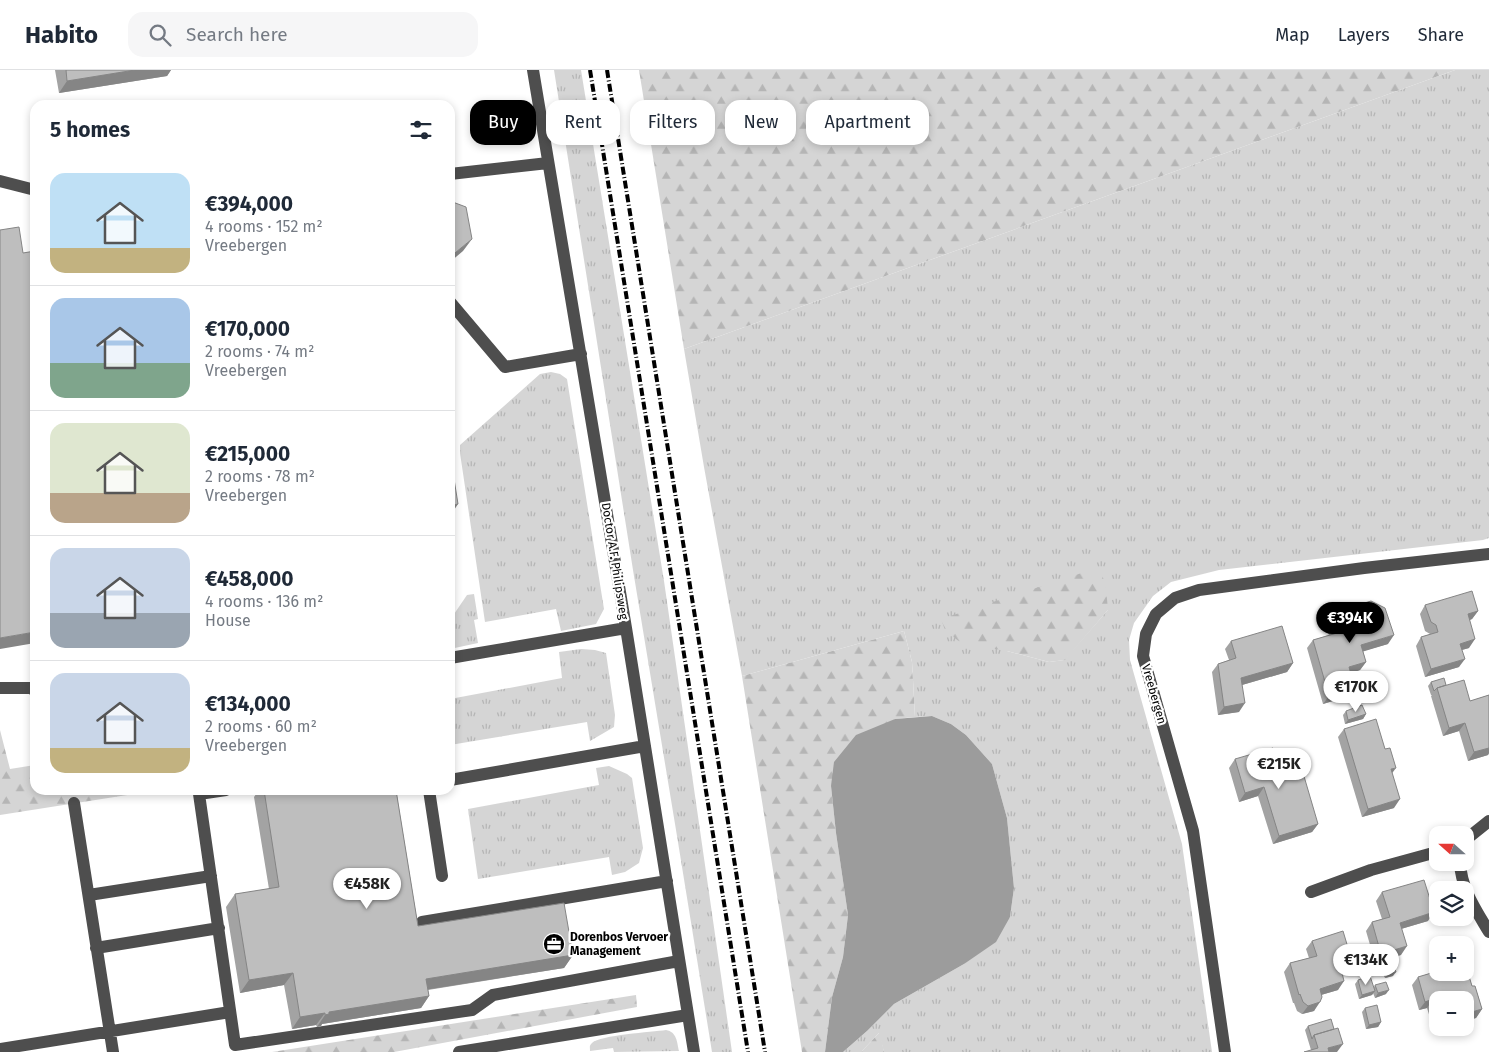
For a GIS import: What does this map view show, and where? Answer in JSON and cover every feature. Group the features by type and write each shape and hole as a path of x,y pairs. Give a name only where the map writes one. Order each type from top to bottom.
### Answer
{"street":[{"name":"Doctor A.F. Philipsweg","path":"533,70 694,1052"},
{"path":"455,173 548,163"},
{"path":"0,182 30,189"},
{"path":"455,308 505,367 581,354"},
{"name":"Vreebergen","path":"1225,1052 1193,831 1143,656 1146,634 1156,614 1175,598 1199,590 1364,568 1489,554"},
{"path":"455,657 626,628"},
{"path":"0,688 30,688"},
{"path":"455,779 645,746"},
{"path":"199,795 235,1046 472,1010 493,994 680,961"},
{"path":"430,795 442,876"},
{"path":"74,803 113,1052"},
{"path":"1474,833 1489,821"},
{"path":"1311,892 1371,870 1429,854"},
{"path":"1460,871 1470,901 1489,932"},
{"path":"88,895 211,876"},
{"path":"422,922 667,881"},
{"path":"96,948 218,928"},
{"path":"0,1049 230,1012"},
{"path":"459,1052 688,1015"}],"green space":[{"path":"554,70 581,70 586,100 559,100"},
{"path":"639,70 1455,70 684,349 651,145 715,145 715,100 644,100"},
{"path":"1455,70 1489,70 1489,538 1219,570 1171,582 1153,596 1134,623 1129,640 1130,660 1182,844 1212,1052 884,1052 879,1033 861,1052 843,1052 894,1004 964,964 1010,917 1014,888 1007,818 992,764 966,735 951,724 932,716 915,717 912,662 904,631 742,676 684,349","holes":["1108,610 1064,660 1049,662 1007,651"]},
{"path":"566,145 593,145 664,581 732,1052 712,1052"},
{"path":"551,372 560,374 567,379 604,609 596,624 561,631 556,609 485,622 460,453 460,445 540,374"},
{"path":"1100,567 1106,588 1108,610 1065,660 1049,662 1007,651 961,643 945,630 941,619"},
{"path":"474,594 478,619 474,620 478,643 455,648 455,613 467,595"},
{"path":"904,631 912,662 915,717 895,719 831,786 848,915 843,957 832,997 825,1052 802,1052 742,676"},
{"path":"581,649 606,653 615,715 614,727 590,741 587,722 455,744 455,698 562,678 559,652"},
{"path":"0,730 10,769 30,766 30,795 127,795 0,815"},
{"path":"609,766 632,778 643,848 639,863 625,872 612,875 609,857 478,879 468,809 599,785 596,768"},
{"path":"636,995 637,1007 394,1052 272,1052"},
{"path":"666,1030 674,1035 679,1051 614,1052 613,1048 590,1051 590,1046 597,1040 627,1034"},
{"path":"880,1032 884,1052 861,1052"}],"shaded area":[{"path":"932,716 951,724 966,735 992,764 1007,818 1014,888 1010,917 996,942 964,964 894,1004 843,1052 825,1052 832,997 843,957 848,915 831,786 834,762 856,735 895,719"}],"building":[{"path":"66,70 135,70 67,81"},
{"path":"455,203 466,207 472,239 455,253"},
{"path":"19,227 23,253 30,252 30,633 0,638 0,230"},
{"path":"455,485 458,504 455,505"},
{"path":"1472,591 1478,611 1468,614 1475,639 1460,644 1465,659 1431,669 1421,637 1438,632 1436,625 1431,622 1425,605"},
{"path":"1371,601 1385,608 1394,635 1361,645 1366,662 1349,667 1355,688 1329,696 1313,640 1337,633 1334,624 1339,623 1336,612"},
{"path":"1282,626 1293,663 1241,678 1245,703 1224,707 1218,664 1236,658 1231,641"},
{"path":"1444,678 1446,685 1434,691 1431,682"},
{"path":"1464,680 1470,701 1489,695 1489,748 1474,752 1465,723 1449,728 1437,688"},
{"path":"1362,705 1366,714 1348,720 1346,711"},
{"path":"1376,719 1385,749 1390,748 1396,768 1391,769 1400,799 1368,809 1344,729"},
{"path":"1273,748 1280,772 1301,766 1318,824 1279,836 1264,787 1245,793 1235,759"},
{"path":"265,795 397,795 418,926 564,903 573,955 426,979 429,996 329,1012 329,1014 325,1015 325,1013 300,1017 293,973 249,980 235,894 279,887"},
{"path":"1424,880 1429,896 1429,914 1400,923 1407,946 1381,954 1372,922 1390,917 1382,892"},
{"path":"1343,931 1352,961 1340,965 1344,981 1320,989 1322,997 1320,1002 1308,1006 1299,995 1290,963 1317,956 1312,941"},
{"path":"1393,963 1396,972 1388,974 1384,966"},
{"path":"1429,974 1429,981 1470,981 1472,986 1475,986 1482,1009 1474,1011 1474,991 1429,991 1429,1000 1425,1002 1418,977"},
{"path":"1370,976 1375,991 1362,995 1358,980"},
{"path":"1386,982 1389,990 1378,993 1375,985"},
{"path":"1377,1005 1381,1022 1369,1025 1365,1008"},
{"path":"1331,1019 1334,1029 1314,1035 1312,1039 1308,1026"},
{"path":"1338,1028 1343,1044 1328,1048 1329,1052 1304,1052 1318,1048 1314,1035"}],"railway":[{"path":"590,70 748,1052"},
{"path":"607,70 765,1052"}],"place":[{"name":"Dorenbos Vervoer Management","path":"554,944"}]}
